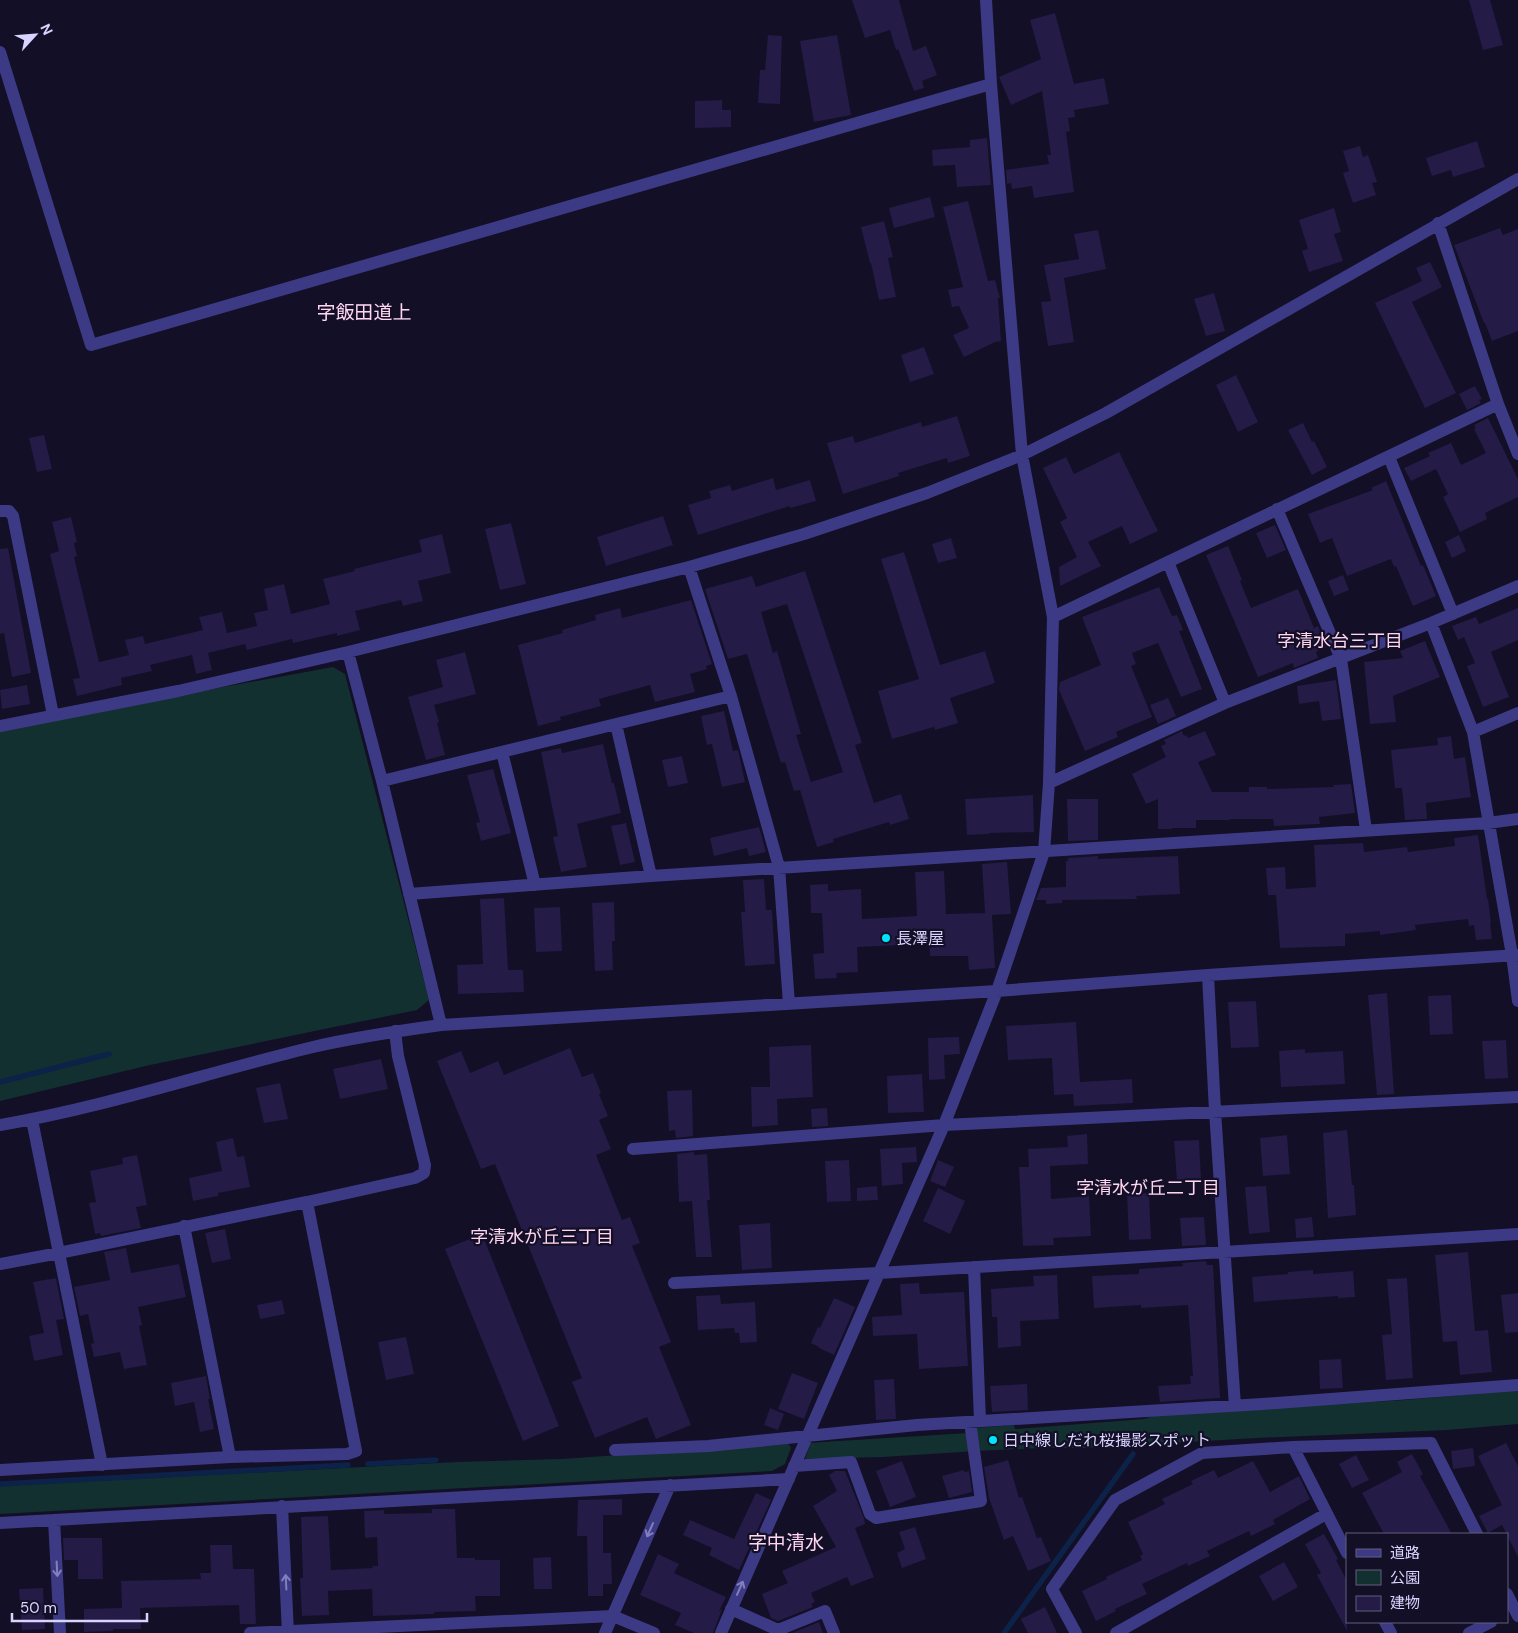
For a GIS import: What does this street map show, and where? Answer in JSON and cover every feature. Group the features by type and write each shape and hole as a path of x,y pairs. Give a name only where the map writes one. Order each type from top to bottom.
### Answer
{"street":[{"path":"720,1633 944,1125 997,990 1044,852 1049,783 1053,617 1022,455 991,84 986,0"},
{"path":"0,52 91,345 991,84"},
{"path":"0,726 178,691 348,652 689,567 804,534 928,493 1022,455 1106,414 1518,179"},
{"path":"1438,223 1498,404 1518,454"},
{"path":"1053,617 1498,404"},
{"path":"1389,457 1453,614"},
{"path":"1277,509 1341,658 1366,830"},
{"path":"0,511 9,511 13,516 53,716"},
{"path":"1168,562 1225,703"},
{"path":"689,567 731,696 779,867 789,1004"},
{"path":"1049,783 1225,703 1431,623 1518,586"},
{"path":"1431,623 1472,732 1488,823 1515,955 1518,1001"},
{"path":"348,652 382,781 441,1025"},
{"path":"382,781 731,696"},
{"path":"1472,732 1518,713"},
{"path":"616,724 651,876"},
{"path":"502,752 535,885"},
{"path":"409,894 779,867 1044,852 1488,823 1518,819"},
{"path":"0,1125 32,1120 314,1047 395,1031 441,1025 789,1004 1208,974 1515,955"},
{"path":"1208,974 1215,1111 1235,1406"},
{"path":"0,1264 308,1202 415,1178 424,1173 425,1165 398,1056 395,1031"},
{"path":"633,1148 944,1125 1518,1097"},
{"path":"32,1120 102,1465"},
{"path":"0,1470 230,1457 347,1454 356,1451 308,1202"},
{"path":"184,1226 230,1457"},
{"path":"674,1283 879,1273 1518,1234"},
{"path":"794,1466 851,1462 870,1514 876,1518 980,1501 975,1422 974,1267"},
{"path":"616,1450 708,1446 917,1425 1235,1406 1518,1385"},
{"path":"1076,1633 1052,1589 1115,1500 1202,1453 1292,1447 1431,1443 1476,1533"},
{"path":"1292,1447 1346,1550"},
{"path":"0,1523 789,1479"},
{"path":"605,1633 670,1486"},
{"path":"282,1506 288,1632"},
{"path":"1116,1633 1326,1514"},
{"path":"54,1520 60,1633"},
{"path":"1508,1597 1513,1613"},
{"path":"731,1609 778,1630 825,1611 834,1633"},
{"path":"250,1633 613,1616 654,1633"},
{"path":"1469,1633 1489,1623"}],"green space":[{"path":"333,667 345,674 429,1000 417,1010 150,1065 0,1101 0,728"},
{"path":"1518,1390 1518,1424 1447,1430 1085,1448 1042,1448 883,1457 805,1459 811,1443 968,1433 975,1428 1014,1425 1015,1429 1144,1419 1160,1414 1405,1400"},
{"path":"788,1443 791,1448 785,1464 772,1471 0,1514 0,1486 457,1462 562,1459"}],"building":[{"path":"852,0 899,0 913,51 926,46 937,75 922,81 924,88 914,91 898,49 896,50 890,30 865,38"},
{"path":"1469,0 1490,0 1503,45 1483,50"},
{"path":"1055,13 1074,84 1104,78 1109,104 1074,110 1075,117 1068,118 1070,131 1066,132 1074,192 1034,198 1032,186 1012,189 1011,183 1007,184 1006,170 1049,164 1047,155 1051,155 1042,91 1011,105 999,77 1041,59 1030,20"},
{"path":"768,35 782,36 780,104 758,103 760,70 765,70"},
{"path":"837,35 851,115 814,122 800,41"},
{"path":"722,100 722,110 731,110 731,127 695,128 695,101"},
{"path":"987,138 991,185 957,187 955,165 933,166 932,150 970,147 970,140"},
{"path":"1477,141 1485,167 1453,177 1451,170 1432,176 1426,158"},
{"path":"1360,146 1363,157 1368,155 1377,182 1372,183 1376,195 1353,203 1343,173 1349,171 1343,151"},
{"path":"930,197 935,217 894,228 889,208"},
{"path":"968,201 988,281 995,280 1000,298 998,298 1001,341 964,357 953,335 969,328 959,306 952,307 948,290 963,287 943,207"},
{"path":"1334,208 1341,232 1334,234 1343,261 1309,272 1302,251 1308,249 1299,220"},
{"path":"884,221 893,257 888,258 896,297 879,300 861,227"},
{"path":"1500,228 1503,235 1518,229 1518,331 1492,341 1454,245"},
{"path":"1098,230 1106,269 1064,278 1074,342 1048,346 1041,302 1051,301 1044,265 1079,259 1074,234"},
{"path":"1430,262 1442,287 1412,302 1456,393 1425,408 1375,303 1422,281 1416,268"},
{"path":"1214,293 1225,331 1206,336 1194,299"},
{"path":"924,347 934,374 910,382 901,355"},
{"path":"1236,375 1258,422 1238,432 1216,385"},
{"path":"1475,386 1482,399 1479,400 1481,403 1467,410 1459,394"},
{"path":"957,416 970,456 948,463 947,458 898,473 899,476 843,494 827,443 853,436 855,443 921,422 922,427"},
{"path":"1488,418 1518,479 1518,497 1485,513 1487,519 1460,532 1443,497 1448,494 1436,469 1411,481 1404,468 1430,456 1428,453 1451,443 1461,465 1486,453 1474,429 1476,428 1474,425"},
{"path":"1303,423 1327,467 1312,475 1288,430"},
{"path":"44,435 52,469 37,472 29,438"},
{"path":"1119,452 1158,531 1130,544 1122,526 1088,542 1101,566 1060,586 1059,567 1077,557 1060,522 1067,518 1043,468 1066,457 1074,474"},
{"path":"773,478 776,490 810,480 816,501 790,508 790,506 698,535 688,505 711,498 709,491 730,485 732,491"},
{"path":"1386,481 1421,566 1423,565 1436,596 1413,606 1396,566 1394,567 1391,559 1347,576 1332,538 1320,543 1308,514 1373,490 1371,488"},
{"path":"663,516 673,545 606,566 597,537"},
{"path":"71,517 77,542 74,543 77,556 74,557 99,662 129,655 125,640 143,636 145,644 203,630 199,617 222,612 227,633 257,626 254,613 268,610 264,589 284,584 291,614 330,604 323,579 422,552 419,540 442,534 451,573 418,581 423,601 403,606 401,600 355,611 360,630 337,636 337,633 293,643 292,639 247,650 245,644 208,653 212,670 196,674 192,655 150,665 152,671 121,678 122,685 77,696 73,679 80,678 50,554 59,551 52,522"},
{"path":"511,523 526,584 500,590 485,529"},
{"path":"1275,525 1286,550 1267,558 1256,533"},
{"path":"1459,535 1466,551 1452,558 1445,542"},
{"path":"951,538 957,558 938,563 932,544"},
{"path":"1228,546 1251,608 1298,589 1314,628 1318,626 1327,647 1316,652 1318,658 1294,668 1293,663 1258,677 1206,555"},
{"path":"8,548 31,673 12,677 4,633 0,634 0,549"},
{"path":"904,552 940,665 985,651 995,683 950,698 958,723 935,730 934,727 892,739 878,691 919,679 881,559"},
{"path":"805,571 862,743 855,745 874,803 901,794 909,819 890,825 889,822 833,839 834,842 817,847 800,790 794,791 785,762 781,763 747,654 728,659 705,589 752,576 756,587","holes":["787,604 843,772 811,782 796,735 801,734 777,651 773,653 761,612"]},
{"path":"1343,575 1349,590 1334,596 1328,581"},
{"path":"1159,587 1172,616 1177,615 1183,630 1179,631 1202,689 1181,697 1158,643 1132,653 1136,664 1131,666 1152,717 1116,732 1118,737 1085,751 1059,690 1060,682 1101,665 1082,617"},
{"path":"691,600 712,664 706,666 707,669 690,674 695,692 655,702 650,685 599,699 601,706 560,717 561,720 538,726 518,645 563,633 562,630 596,620 595,615 620,608 622,618"},
{"path":"1518,608 1518,640 1491,652 1509,697 1483,707 1467,666 1475,663 1464,637 1458,640 1452,626 1476,617 1479,624"},
{"path":"1425,641 1440,677 1393,696 1396,722 1370,724 1364,662 1403,658 1400,651"},
{"path":"465,652 476,694 434,705 445,755 426,760 408,697 443,687 436,660"},
{"path":"1336,680 1341,719 1322,721 1319,701 1299,704 1297,686"},
{"path":"27,685 30,704 2,709 0,690"},
{"path":"1168,698 1176,716 1158,724 1150,705"},
{"path":"724,711 733,751 738,750 745,782 722,787 712,744 707,745 701,716"},
{"path":"1182,731 1184,736 1186,735 1188,738 1205,731 1216,755 1198,762 1212,792 1249,792 1249,787 1267,787 1267,789 1334,787 1333,785 1351,784 1355,813 1319,817 1320,824 1274,826 1273,819 1196,820 1196,828 1158,829 1158,799 1146,804 1132,774 1166,757 1161,746 1166,744 1164,740"},
{"path":"1451,736 1454,759 1465,757 1471,797 1426,803 1427,819 1405,820 1402,788 1395,788 1391,750 1438,745 1437,738"},
{"path":"603,744 621,813 577,824 587,867 561,872 553,837 558,836 541,752 561,748 562,753"},
{"path":"682,756 688,783 668,787 662,760"},
{"path":"493,769 511,833 481,841 476,823 480,822 467,775"},
{"path":"1033,795 1034,832 967,835 965,799"},
{"path":"1067,799 1098,799 1098,840 1068,841"},
{"path":"626,823 635,862 620,865 611,826"},
{"path":"759,827 766,852 749,856 747,848 714,856 710,838"},
{"path":"1478,835 1492,939 1476,940 1474,925 1469,926 1468,919 1415,925 1416,930 1380,935 1380,931 1345,934 1345,946 1280,948 1276,895 1268,895 1266,868 1285,867 1286,889 1316,887 1314,845 1363,843 1364,852 1407,847 1408,852 1455,846 1454,838"},
{"path":"1098,856 1098,859 1178,856 1180,894 1136,896 1137,899 1062,900 1062,903 1046,904 1046,900 1036,900 1041,888 1066,887 1066,861 1068,861 1068,858"},
{"path":"1007,862 1011,914 992,915 995,968 969,970 968,956 930,956 929,937 901,938 901,945 857,947 858,972 836,973 837,978 815,979 813,954 824,953 822,913 811,913 810,885 828,884 828,891 861,889 862,919 917,916 915,872 944,871 946,914 985,913 982,864"},
{"path":"764,879 766,910 772,910 775,964 745,966 741,912 745,912 743,880"},
{"path":"504,898 508,970 523,970 524,992 458,994 457,965 483,964 480,899"},
{"path":"614,902 615,941 612,941 613,970 595,971 592,903"},
{"path":"560,907 562,951 536,952 534,908"},
{"path":"1387,993 1394,1094 1377,1095 1368,995"},
{"path":"1451,995 1453,1034 1430,1035 1428,996"},
{"path":"1256,1001 1259,1047 1231,1048 1228,1002"},
{"path":"1076,1022 1080,1082 1132,1079 1133,1103 1074,1106 1073,1094 1054,1095 1052,1058 1008,1060 1006,1026"},
{"path":"959,1037 960,1054 944,1055 945,1079 929,1080 928,1038"},
{"path":"1506,1040 1508,1078 1485,1079 1482,1041"},
{"path":"811,1045 813,1097 777,1099 778,1125 752,1127 751,1087 770,1087 769,1047"},
{"path":"570,1048 582,1077 593,1073 601,1093 599,1094 608,1116 599,1120 611,1149 596,1155 622,1220 630,1217 640,1243 632,1246 671,1342 659,1347 691,1425 656,1439 647,1417 595,1438 572,1382 582,1378 495,1164 481,1169 437,1061 461,1051 470,1073 498,1061 504,1075"},
{"path":"1305,1049 1305,1053 1343,1051 1345,1084 1281,1087 1279,1051"},
{"path":"381,1059 388,1089 340,1099 333,1069"},
{"path":"922,1074 924,1112 888,1113 887,1076"},
{"path":"280,1083 288,1119 264,1123 256,1088"},
{"path":"692,1090 693,1136 676,1138 675,1130 669,1131 667,1091"},
{"path":"827,1108 828,1126 812,1127 811,1109"},
{"path":"1347,1130 1356,1215 1328,1218 1323,1133"},
{"path":"1087,1134 1088,1164 1050,1166 1051,1199 1089,1196 1091,1236 1053,1238 1054,1245 1023,1246 1019,1167 1029,1167 1028,1149 1068,1147 1067,1136"},
{"path":"1287,1135 1290,1174 1263,1176 1260,1138"},
{"path":"233,1138 237,1157 244,1156 250,1187 218,1193 218,1196 193,1201 189,1178 222,1171 216,1142"},
{"path":"1199,1140 1201,1180 1177,1181 1174,1141"},
{"path":"916,1147 917,1162 902,1163 903,1184 882,1186 880,1149"},
{"path":"694,1152 694,1155 707,1154 710,1200 707,1200 712,1257 696,1257 692,1201 679,1202 677,1154"},
{"path":"137,1155 147,1205 136,1207 141,1228 101,1236 100,1233 95,1234 89,1203 96,1202 90,1171 123,1164 122,1158"},
{"path":"849,1160 851,1201 827,1202 825,1161"},
{"path":"938,1160 954,1167 945,1187 930,1181"},
{"path":"877,1186 878,1200 857,1201 857,1188"},
{"path":"1266,1186 1270,1232 1249,1234 1245,1187"},
{"path":"938,1188 965,1201 950,1234 923,1221"},
{"path":"1149,1193 1151,1239 1129,1240 1127,1194"},
{"path":"1204,1217 1206,1245 1182,1246 1180,1218"},
{"path":"1312,1217 1314,1237 1296,1238 1295,1219"},
{"path":"770,1223 772,1268 742,1270 739,1225"},
{"path":"225,1229 231,1259 212,1263 205,1233"},
{"path":"482,1234 559,1426 523,1441 445,1249"},
{"path":"126,1248 131,1273 179,1264 186,1297 138,1307 142,1325 139,1326 147,1365 124,1369 120,1352 94,1357 91,1344 94,1343 88,1314 80,1316 74,1287 110,1280 104,1252"},
{"path":"1468,1252 1475,1331 1488,1330 1492,1372 1460,1375 1457,1341 1443,1342 1435,1255"},
{"path":"1206,1261 1207,1265 1213,1265 1220,1398 1160,1402 1158,1386 1191,1384 1190,1376 1193,1376 1188,1305 1094,1308 1092,1276 1139,1274 1139,1269 1183,1266 1182,1263"},
{"path":"1313,1270 1313,1274 1353,1271 1355,1297 1338,1298 1338,1296 1254,1302 1252,1277"},
{"path":"1057,1275 1059,1319 1020,1321 1021,1346 998,1348 997,1317 992,1317 991,1289 1034,1286 1033,1276"},
{"path":"56,1278 64,1319 56,1320 63,1355 34,1361 29,1336 44,1333 33,1282"},
{"path":"1407,1278 1413,1378 1386,1380 1382,1335 1392,1334 1387,1279"},
{"path":"919,1283 920,1294 964,1292 968,1366 919,1369 917,1334 873,1336 872,1317 902,1315 900,1284"},
{"path":"1518,1293 1518,1332 1505,1333 1501,1295"},
{"path":"720,1295 721,1304 755,1302 757,1342 740,1343 739,1333 735,1333 734,1328 698,1330 696,1296"},
{"path":"834,1298 855,1307 834,1355 811,1343"},
{"path":"282,1300 285,1314 260,1319 257,1305"},
{"path":"406,1337 414,1374 386,1380 378,1342"},
{"path":"1341,1359 1343,1388 1320,1389 1319,1360"},
{"path":"792,1373 818,1383 804,1419 778,1409"},
{"path":"206,1376 214,1429 200,1432 194,1402 175,1406 171,1383"},
{"path":"894,1379 896,1419 876,1420 874,1380"},
{"path":"1027,1384 1028,1410 992,1412 990,1386"},
{"path":"770,1408 784,1414 778,1430 764,1425"},
{"path":"1506,1443 1518,1466 1518,1557 1508,1537 1508,1533 1506,1533 1502,1525 1488,1533 1479,1516 1502,1505 1478,1456"},
{"path":"1473,1448 1475,1466 1453,1469 1451,1451"},
{"path":"1412,1454 1423,1474 1420,1476 1451,1533 1383,1533 1362,1493 1402,1472 1397,1462"},
{"path":"1356,1455 1369,1480 1352,1488 1339,1464"},
{"path":"1008,1460 1019,1498 1022,1497 1037,1538 1041,1537 1051,1561 1028,1571 1013,1536 1004,1540 989,1498 984,1467"},
{"path":"902,1461 916,1497 890,1507 876,1471"},
{"path":"1253,1461 1270,1492 1299,1476 1310,1499 1273,1520 1275,1524 1251,1536 1249,1531 1207,1551 1210,1556 1188,1566 1187,1563 1142,1584 1147,1594 1115,1609 1116,1611 1096,1621 1082,1591 1142,1560 1140,1556 1143,1554 1128,1522 1165,1504 1162,1499 1193,1484 1191,1481 1214,1470 1218,1478"},
{"path":"964,1470 964,1472 969,1471 972,1492 949,1498 942,1476"},
{"path":"835,1471 845,1471 864,1518 865,1524 855,1528 874,1577 851,1586 847,1577 811,1593 815,1602 811,1604 813,1607 778,1621 771,1618 762,1594 788,1583 782,1571 836,1547 813,1506 837,1491 829,1475"},
{"path":"756,1493 771,1500 739,1570 709,1555 712,1548 683,1535 690,1520 734,1539"},
{"path":"622,1499 622,1515 603,1515 603,1553 611,1553 612,1584 603,1584 603,1596 588,1596 587,1536 577,1536 578,1500"},
{"path":"432,1509 455,1509 457,1558 500,1560 500,1596 475,1596 476,1611 373,1616 372,1589 328,1591 329,1615 302,1616 300,1578 303,1578 301,1517 328,1516 331,1570 373,1568 372,1566 378,1566 377,1537 365,1538 364,1511 384,1510 384,1514 432,1513"},
{"path":"915,1527 926,1559 902,1568 897,1553 905,1549 899,1532"},
{"path":"1324,1534 1338,1559 1336,1560 1346,1579 1347,1631 1317,1575 1321,1573 1305,1544"},
{"path":"63,1538 102,1538 103,1579 78,1579 78,1560 64,1560"},
{"path":"210,1545 232,1545 233,1569 254,1569 256,1624 240,1624 239,1605 140,1608 141,1629 84,1632 84,1609 122,1608 121,1581 201,1579 200,1573 211,1573"},
{"path":"658,1554 679,1564 674,1573 726,1597 719,1611 722,1609 713,1633 694,1633 675,1625 681,1613 640,1595"},
{"path":"551,1557 552,1589 534,1589 533,1558"},
{"path":"1284,1562 1298,1587 1273,1601 1259,1576"},
{"path":"43,1588 45,1629 22,1630 19,1589"},
{"path":"1045,1607 1057,1633 1028,1633 1021,1619"},
{"path":"819,1622 823,1633 792,1633"}],"waterway":[{"path":"0,1082 109,1054"},
{"path":"1004,1633 1133,1454"},
{"path":"368,1464 436,1460"},
{"path":"0,1484 348,1465"}],"place":[{"name":"長澤屋","path":"886,938"},
{"name":"日中線しだれ桜撮影スポット","path":"993,1440"}],"district":[{"name":"字飯田道上","path":"364,312"},
{"name":"字清水台三丁目","path":"1340,641"},
{"name":"字清水が丘二丁目","path":"1148,1188"},
{"name":"字清水が丘三丁目","path":"542,1237"},
{"name":"字中清水","path":"786,1542"}]}
